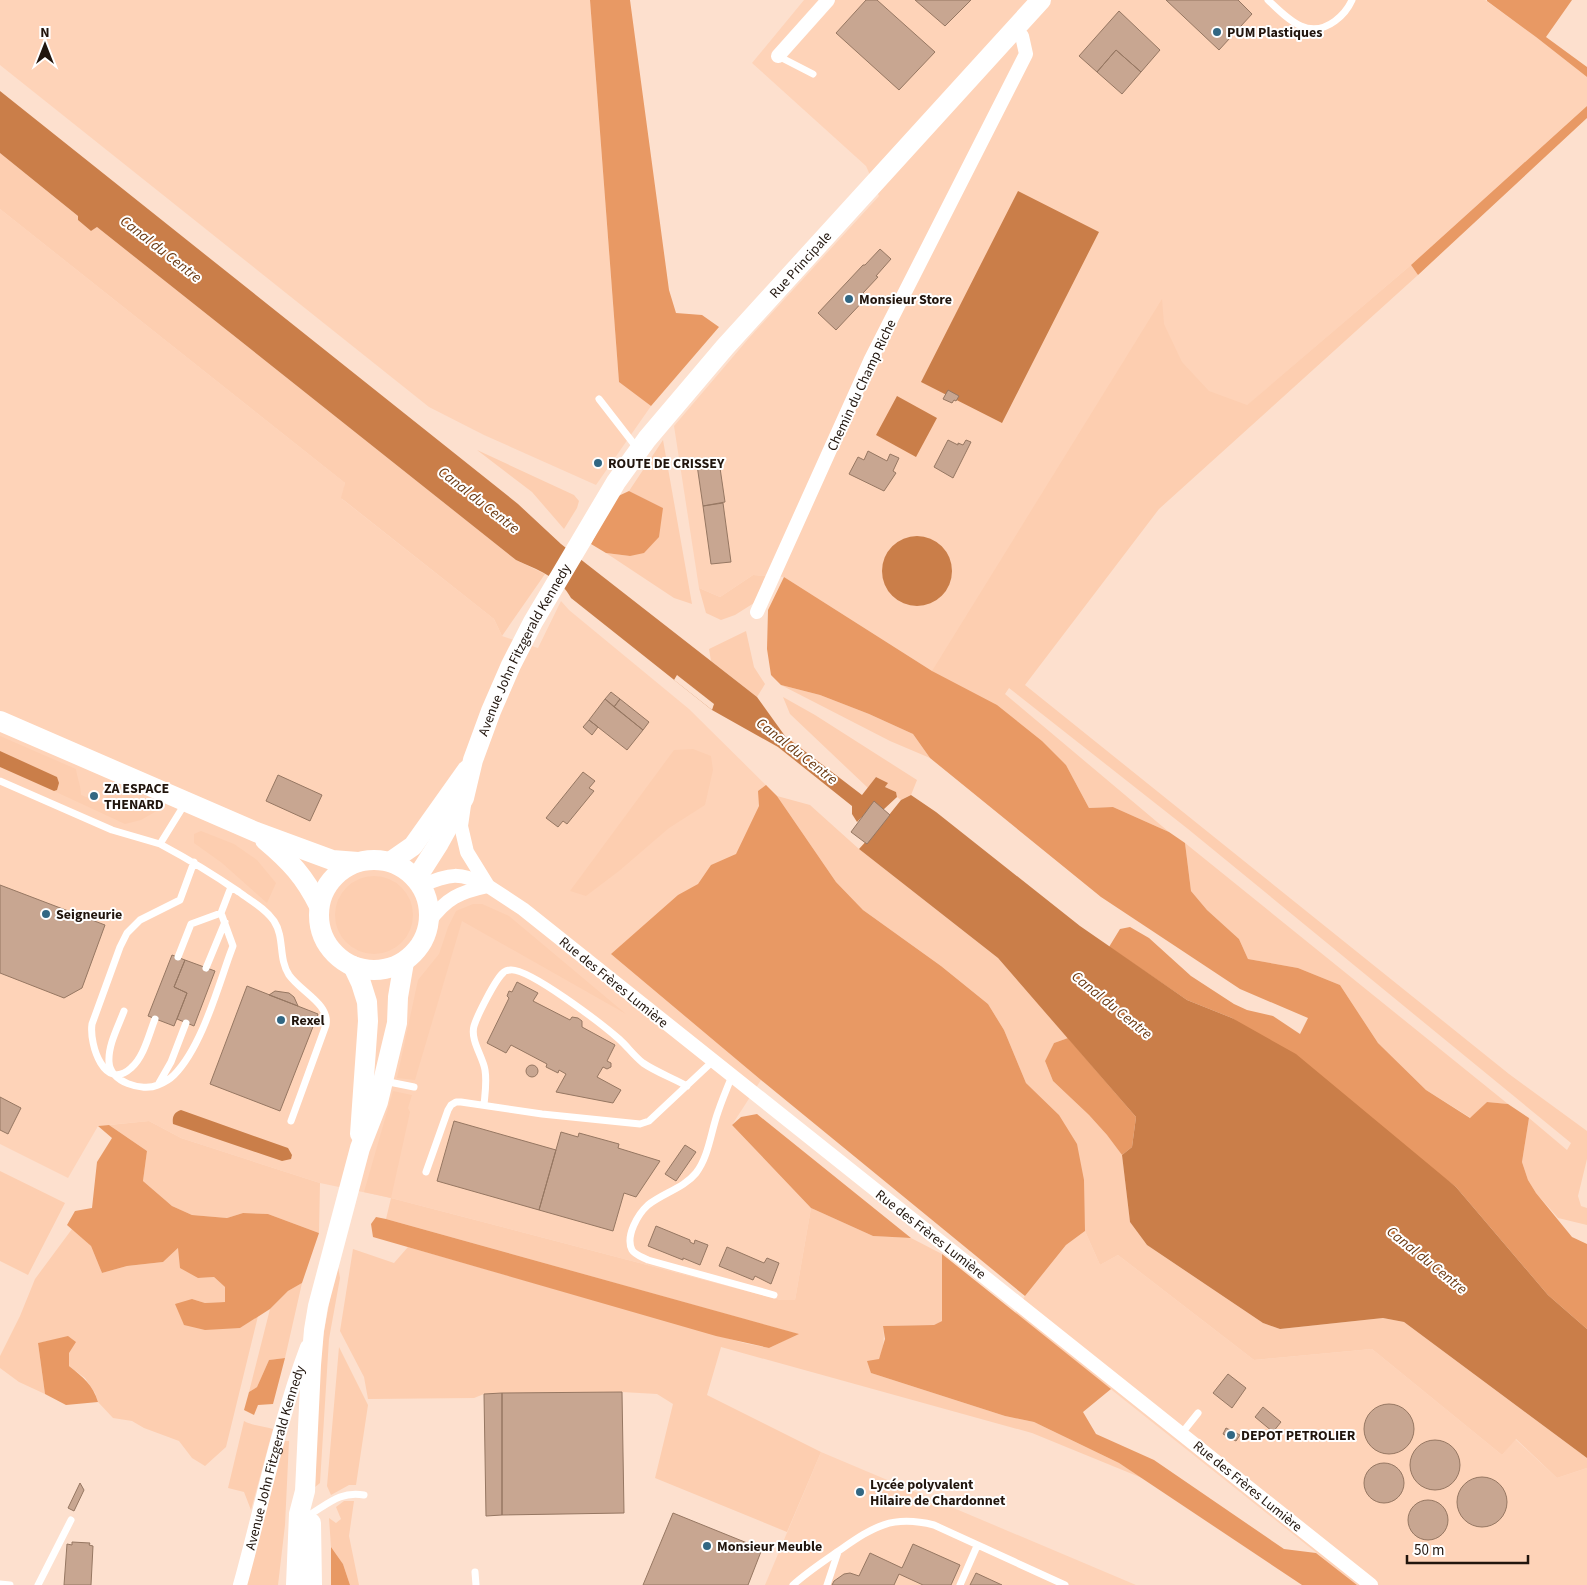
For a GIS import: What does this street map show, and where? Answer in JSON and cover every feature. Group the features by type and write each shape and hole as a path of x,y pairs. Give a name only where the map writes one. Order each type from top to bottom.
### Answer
{"main road":[{"name":"Rue Principale","path":"580,542 616,482 639,450 693,385 1041,0"},
{"name":"Avenue John Fitzgerald Kennedy","path":"419,882 464,798 473,760 511,665 533,622 580,542"},
{"path":"0,721 256,832 332,860 358,862 380,860 400,866 419,882 428,903 429,922 426,934 413,954 404,962 392,967 366,970 353,966 343,961 327,944 322,932 319,919 322,896 332,879 344,869 358,862"},
{"name":"Avenue John Fitzgerald Kennedy","path":"390,862 414,846 473,760"},
{"path":"256,832 291,862 310,888 320,906"},
{"name":"Avenue John Fitzgerald Kennedy","path":"296,1585 299,1514 306,1491 314,1330 325,1274 360,1148 378,1102 397,1023 398,997 404,962"},
{"name":"Avenue John Fitzgerald Kennedy","path":"353,966 367,1002 368,1021 360,1148"},
{"name":"Avenue John Fitzgerald Kennedy","path":"306,1491 311,1514 312,1585"}],"street":[{"path":"778,56 828,0"},
{"name":"Chemin du Champ Riche","path":"757,612 870,361 1026,54 1022,36 1012,31"},
{"name":"Rue des Frères Lumière","path":"464,798 461,826 467,852 488,886"},
{"name":"Rue des Frères Lumière","path":"419,882 459,876 470,878 488,886 523,909 1371,1585"},
{"path":"429,922 438,909 456,895 468,890 488,886"},
{"name":"Avenue John Fitzgerald Kennedy","path":"240,1585 281,1430 298,1372 314,1330"}],"lane":[{"path":"1268,0 1292,21 1306,28 1317,30 1328,26 1338,19 1348,10 1352,0"},
{"path":"778,56 813,74"},
{"path":"599,399 639,450"},
{"path":"0,781 112,830 160,844 194,862 265,910 275,922 280,938 283,965 300,988 322,1006 328,1018 291,1122"},
{"path":"160,844 186,802"},
{"path":"194,862 180,900 140,920 127,933 92,1024 90,1034 94,1053 104,1068 124,1082 134,1086 158,1086 173,1076 181,1067 201,1032 233,946 221,913 231,887"},
{"path":"178,958 191,924 221,913"},
{"path":"206,968 224,922"},
{"path":"484,1104 486,1090 485,1072 474,1036 474,1026 492,989 503,972 508,970 522,972 570,1002 619,1039 644,1063 687,1086"},
{"path":"114,1074 109,1064 109,1052 124,1011"},
{"path":"114,1074 124,1074 133,1067 142,1051 155,1019"},
{"path":"158,1086 166,1074 186,1023"},
{"path":"426,1172 451,1105 456,1102 484,1104 542,1114 640,1124 649,1122 713,1061"},
{"path":"732,1076 707,1148 696,1173 683,1184 649,1205 636,1222 630,1241 632,1250 637,1255 648,1260 774,1295"},
{"path":"383,1081 414,1087"},
{"path":"1182,1433 1198,1413"},
{"path":"311,1514 347,1494 364,1495"},
{"path":"38,1585 71,1520"},
{"path":"793,1585 858,1536 878,1526 895,1521 916,1521 934,1526 1065,1585"},
{"path":"960,1585 977,1546"},
{"path":"827,1585 838,1551"},
{"path":"475,1572 476,1585"},
{"path":"0,1584 10,1585"}],"shaded area":[{"path":"0,0 590,0 619,382 651,406 596,485 484,435 429,407 0,65"},
{"path":"590,0 630,0 669,290 676,313 702,315 719,327 651,406 619,382"},
{"path":"804,0 1485,0 1587,77 1587,106 1411,265 1162,478 1070,596 997,705 932,671 784,577 753,575 720,597 699,588 674,426 749,338 879,196 866,166 752,63"},
{"path":"1572,0 1546,37 1587,67 1587,77 1487,1"},
{"path":"1587,106 1587,118 1418,275 1411,265"},
{"path":"0,153 78,216 78,220 91,231 97,227 516,560 545,574 502,636 494,619 341,498 345,483 0,209"},
{"path":"0,209 345,483 342,499 494,619 502,636 538,648 561,601 569,610 689,709 777,796 674,1006 761,1080 732,1125 811,1208 795,1300 781,1300 391,1198 320,1183 181,1138 149,1121 98,1126 68,1178 0,1144"},
{"path":"1411,265 1418,275 1159,509 1025,685 1509,1074 1587,1131 1587,1159 1578,1196 1581,1206 1587,1208 1587,1225 1558,1218 1536,1193 1528,1180 1522,1162 1529,1118 1567,1150 1571,1143 1188,829 1009,688 1005,694 1169,832 1113,807 1089,808 1066,765 932,671 1162,299 1164,324 1182,362 1209,391 1247,405"},
{"path":"663,440 692,604 674,598 606,553 630,556 663,508 629,491"},
{"path":"477,450 574,495 579,501 577,508 564,529 532,492"},
{"path":"629,491 663,508 659,537 644,553 630,556 606,553 591,544 614,498"},
{"path":"753,575 769,576 754,603 735,615 721,620 706,613 699,588 720,597"},
{"path":"784,577 932,671 997,705 1042,741 1066,765 1089,808 1113,807 1169,832 1185,843 1191,891 1207,910 1239,939 1248,959 1298,968 1340,985 1378,1043 1426,1090 1470,1118 1487,1102 1508,1104 1529,1118 1522,1162 1528,1180 1536,1193 1572,1237 1587,1244 1587,1329 1548,1295 1456,1187 1232,1018 1187,1000 1109,947 1120,929 1130,927 1149,938 1191,976 1234,1004 1247,1010 1273,1016 1300,1034 1308,1018 1240,989 1101,897 930,758 913,734 820,695 781,685 771,675 767,649 768,610"},
{"path":"746,631 754,667 765,684 757,697 711,661 709,649"},
{"path":"781,685 820,695 913,734 930,758 890,741"},
{"path":"783,697 815,715 917,780 911,795 901,800 897,797 896,792 885,787 887,783 876,777 868,788 790,714"},
{"path":"0,736 76,769 81,795 101,803 107,796 128,795 160,809 141,820 125,824 54,791 57,790 57,777 0,751"},
{"path":"693,749 711,756 713,770 705,805 669,828 619,871 586,896 570,891 674,750"},
{"path":"766,785 777,796 836,882 863,910 941,966 988,1004 1004,1030 1026,1083 1059,1115 1077,1144 1084,1180 1085,1231 1066,1245 1025,1296 761,1080 611,954 678,895 698,884 711,865 736,854 759,806 758,791"},
{"path":"777,796 810,805 859,849 998,958 1068,1038 1054,1043 1045,1061 1053,1081 1089,1115 1122,1155 1130,1222 1147,1245 1263,1323 1280,1329 1383,1318 1404,1322 1587,1458 1587,1468 1557,1478 1516,1439 1502,1455 1372,1349 1254,1360 1118,1255 1100,1265 1085,1231 1084,1214 1059,1115 1026,1083 1004,1030 988,1004 941,966 863,910 836,882"},
{"path":"201,831 234,844 257,860 276,883 267,903 222,863 194,843 194,834"},
{"path":"1185,843 1508,1104 1487,1102 1471,1118 1426,1090 1378,1043 1340,985 1298,968 1248,959 1239,939 1207,910 1191,891"},
{"path":"366,876 382,876 396,882 407,893 413,907 413,923 407,937 396,948 382,954 366,954 352,948 341,937 335,923 335,907 341,893 352,882"},
{"path":"473,904 482,904 509,916 626,1014 462,921 415,1080 397,1078 418,980 439,954 448,927 456,911"},
{"path":"1068,1038 1136,1117 1132,1147 1122,1155 1089,1115 1053,1081 1045,1061 1054,1043"},
{"path":"393,1091 412,1095 391,1198 364,1192"},
{"path":"757,1114 911,1238 873,1236 811,1208 732,1125 741,1117"},
{"path":"149,1121 181,1138 320,1183 319,1233 268,1214 243,1213 227,1218 192,1215 172,1206 143,1181 147,1151 109,1125"},
{"path":"109,1125 147,1151 143,1181 172,1206 192,1215 227,1218 243,1213 268,1214 319,1233 302,1283 288,1291 270,1309 240,1328 205,1330 184,1325 175,1304 192,1299 205,1303 225,1302 225,1287 214,1277 198,1278 180,1268 178,1248 163,1262 127,1266 102,1273 91,1246 67,1225 75,1211 92,1208 97,1162 112,1138 98,1126"},
{"path":"0,1171 65,1203 28,1275 0,1261"},
{"path":"391,1198 781,1300 795,1300 811,1208 873,1236 911,1238 942,1254 942,1321 934,1325 883,1326 884,1339 882,1351 871,1373 1005,1416 1034,1422 1119,1463 1142,1478 1032,1433 721,1347 707,1395 821,1452 787,1532 655,1478 673,1404 657,1394 622,1392 484,1394 474,1398 368,1399 364,1377 340,1331 353,1249 394,1263 408,1247 744,1343 769,1348 798,1334 386,1219"},
{"path":"376,1217 799,1334 769,1348 716,1336 373,1237 371,1224"},
{"path":"72,1229 91,1246 102,1273 127,1266 163,1262 178,1248 198,1278 214,1277 225,1287 225,1302 205,1303 192,1299 240,1328 258,1316 226,1447 205,1466 192,1458 179,1441 144,1428 132,1421 113,1418 98,1402 95,1393 85,1378 69,1366 68,1337 38,1343 45,1394 19,1382 0,1368 0,1356 20,1316 35,1279"},
{"path":"1085,1231 1100,1265 1118,1255 1254,1360 1372,1349 1502,1455 1515,1439 1557,1478 1587,1468 1587,1585 1357,1585 1015,1313 1025,1296 1066,1245"},
{"path":"942,1254 1111,1389 1083,1412 1096,1434 1154,1460 1284,1549 1316,1553 1357,1585 1302,1585 1119,1463 1034,1422 1005,1416 871,1373 867,1361 879,1359 885,1339 883,1326 934,1325 942,1321"},
{"path":"337,1261 340,1278 329,1339 320,1483 315,1487 319,1375 323,1337"},
{"path":"302,1283 285,1358 269,1360 257,1387 249,1392 270,1309 288,1291"},
{"path":"68,1336 76,1342 69,1353 69,1366 87,1382 98,1402 66,1405 45,1394 38,1343"},
{"path":"339,1347 368,1405 356,1485 349,1485 331,1495 327,1486"},
{"path":"285,1358 273,1404 258,1405 254,1415 244,1410 249,1392 257,1387 269,1360"},
{"path":"244,1421 273,1429 251,1510 244,1492 228,1488"},
{"path":"285,1441 289,1441 285,1525 278,1585 246,1585"},
{"name":"Lycée polyvalent Hilaire de Chardonnet","path":"821,1452 1136,1585 765,1585"},
{"path":"344,1501 354,1501 349,1536 359,1585 350,1585 343,1564 331,1547 329,1518 336,1523 341,1519 336,1507"},
{"path":"331,1547 343,1564 350,1585 331,1585"}],"water":[{"name":"Canal du Centre","path":"0,91 518,504 561,544 757,697 785,736 862,795 876,777 888,783 885,787 896,792 897,797 883,810 889,815 901,800 911,795 936,812 1080,926 1187,1000 1232,1018 1296,1054 1456,1187 1548,1295 1587,1329 1587,1458 1404,1322 1383,1318 1280,1329 1263,1323 1147,1245 1130,1222 1122,1155 1132,1147 1136,1117 998,958 859,849 880,826 865,814 857,822 852,814 852,806 778,747 712,710 571,598 561,585 540,571 516,560 97,227 91,231 78,220 78,216 0,153"},
{"path":"1018,191 1099,232 1002,423 921,382"},
{"path":"897,396 937,418 916,457 876,435"},
{"path":"924,536 937,542 946,551 950,557 952,571 950,585 942,596 931,604 910,606 903,604 892,596 884,585 882,564 884,557 892,546 903,538"},
{"path":"0,751 57,777 59,783 57,790 54,791 0,767"},
{"path":"181,1110 288,1148 292,1155 291,1159 282,1161 173,1124 174,1115"}],"pier":[{"path":"677,675 714,704 712,710 674,680"}],"building":[{"path":"866,0 877,0 935,52 899,90 836,33"},
{"path":"915,0 971,0 945,26"},
{"name":"PUM Plastiques","path":"1166,0 1238,0 1252,14 1219,50"},
{"path":"1119,11 1160,50 1141,72 1116,50 1097,72 1079,56"},
{"path":"1116,50 1141,72 1122,94 1097,72"},
{"path":"880,249 891,259 863,293 867,297 836,330 818,313"},
{"path":"948,390 959,396 952,403 943,399"},
{"path":"948,440 958,445 958,443 963,445 966,440 971,442 953,478 934,467"},
{"path":"868,451 887,461 890,454 899,458 893,471 896,473 884,491 849,474 858,457 864,460"},
{"path":"719,461 725,502 703,506 697,465"},
{"path":"723,503 731,562 711,564 703,506"},
{"path":"611,692 620,699 614,707 605,699"},
{"path":"605,699 643,730 627,750 589,720"},
{"path":"620,699 649,722 643,730 614,707"},
{"path":"589,720 598,727 592,735 583,727"},
{"path":"583,772 595,781 589,788 594,791 567,824 563,821 558,827 546,818"},
{"path":"278,775 322,795 310,821 266,801"},
{"path":"874,801 890,815 867,844 851,832"},
{"path":"0,885 105,925 82,988 64,998 0,973"},
{"path":"172,955 185,960 174,987 187,993 174,1026 148,1016"},
{"path":"185,960 215,971 194,1026 177,1019 187,993 174,987"},
{"path":"517,982 538,993 533,1001 570,1020 572,1017 578,1018 582,1021 582,1027 615,1045 607,1061 611,1063 611,1067 607,1069 603,1067 597,1077 621,1090 613,1103 556,1092 566,1074 559,1070 558,1073 546,1067 547,1064 511,1045 506,1053 487,1043 509,998 507,996 509,991 512,992"},
{"path":"247,986 318,1014 280,1111 210,1084"},
{"path":"275,991 289,993 294,997 298,1006 269,995"},
{"path":"530,1065 534,1065 538,1071 534,1077 530,1077 526,1073 526,1069"},
{"path":"0,1097 21,1108 8,1134 0,1130"},
{"path":"454,1121 556,1150 539,1210 437,1181"},
{"path":"561,1132 578,1137 579,1133 619,1144 618,1148 660,1161 636,1197 624,1193 613,1231 539,1210"},
{"path":"685,1145 696,1152 676,1181 665,1174"},
{"path":"656,1226 690,1240 694,1244 695,1240 708,1245 700,1265 648,1246"},
{"path":"727,1247 764,1263 767,1258 779,1263 771,1284 755,1276 753,1280 719,1266"},
{"path":"1228,1374 1246,1388 1232,1408 1213,1393"},
{"path":"622,1392 624,1513 502,1515 502,1393"},
{"path":"502,1393 502,1515 486,1516 484,1394"},
{"path":"1389,1404 1403,1408 1410,1415 1414,1429 1410,1443 1403,1450 1389,1454 1375,1450 1368,1443 1364,1429 1368,1415 1375,1408"},
{"path":"1263,1407 1281,1422 1273,1432 1255,1417"},
{"name":"DEPOT PETROLIER","path":"1226,1428 1240,1435 1236,1441 1223,1434"},
{"path":"1435,1440 1449,1444 1456,1451 1460,1465 1456,1479 1449,1486 1435,1490 1421,1486 1414,1479 1410,1465 1414,1451 1421,1444"},
{"path":"1388,1463 1395,1466 1401,1472 1404,1483 1403,1491 1395,1500 1388,1503 1380,1503 1373,1500 1365,1491 1364,1479 1367,1472 1376,1464"},
{"path":"1482,1477 1496,1481 1503,1488 1507,1502 1503,1516 1496,1523 1482,1527 1468,1523 1461,1516 1457,1502 1461,1488 1468,1481"},
{"path":"80,1483 84,1490 74,1511 68,1508"},
{"path":"1432,1500 1439,1503 1445,1509 1448,1520 1447,1528 1439,1537 1432,1540 1424,1540 1417,1537 1409,1528 1408,1516 1411,1509 1420,1501"},
{"name":"Monsieur Meuble","path":"673,1513 762,1549 748,1585 643,1585"},
{"path":"72,1542 90,1543 89,1545 93,1546 91,1585 64,1585 67,1544 72,1545"},
{"path":"913,1544 960,1565 951,1585 923,1585 899,1574 894,1585 832,1585 834,1581 844,1574 850,1573 859,1576 870,1553 902,1568"},
{"path":"976,1573 1002,1585 970,1585"}],"place":[{"name":"PUM Plastiques","path":"1217,32"},
{"name":"Monsieur Store","path":"849,299"},
{"name":"ROUTE DE CRISSEY","path":"598,463"},
{"name":"ZA ESPACE THENARD","path":"94,796"},
{"name":"Seigneurie","path":"46,914"},
{"name":"Rexel","path":"281,1020"},
{"name":"DEPOT PETROLIER","path":"1231,1435"},
{"name":"Lycée polyvalent Hilaire de Chardonnet","path":"860,1492"},
{"name":"Monsieur Meuble","path":"707,1546"}]}
